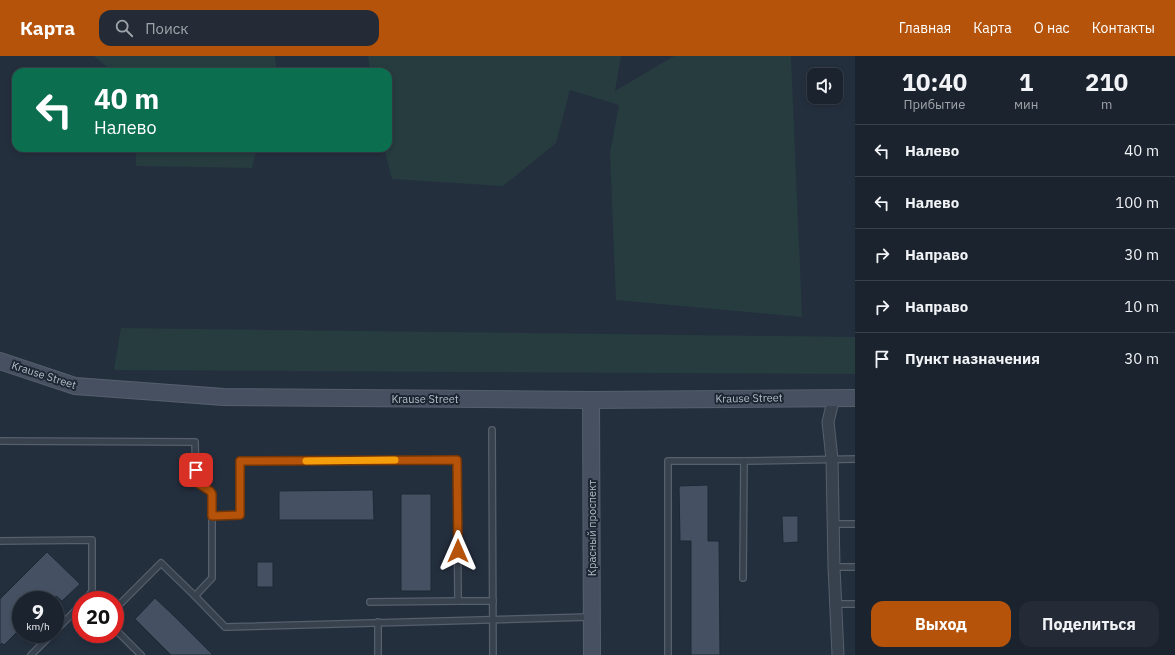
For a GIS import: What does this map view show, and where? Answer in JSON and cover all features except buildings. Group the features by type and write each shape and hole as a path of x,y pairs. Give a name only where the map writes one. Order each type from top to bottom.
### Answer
{"main road":[{"name":"Krause Street","path":"0,361 75,386 224,397 591,400 855,398"},
{"name":"Красный проспект","path":"591,400 592,655"}],"street":[{"path":"834,397 828,422 832,459 834,567 838,655"}],"lane":[{"path":"492,430 493,655"},
{"path":"0,442 192,440 196,445 196,482 211,492 212,516 212,578 194,596"},
{"path":"668,655 668,461 855,459"},
{"path":"212,516 240,515 240,461 457,460 458,601"},
{"path":"743,578 744,461"},
{"path":"834,524 855,524"},
{"path":"0,541 92,540 92,591"},
{"path":"124,600 161,563 225,627 592,616"},
{"path":"834,567 855,567"},
{"path":"370,602 493,601"},
{"path":"836,604 855,604"},
{"path":"64,622 72,614"},
{"path":"378,622 378,655"},
{"path":"124,638 141,655"},
{"path":"31,655 43,643"}],"green space":[{"path":"94,56 275,56 276,68 108,68"},
{"path":"368,56 621,56 615,91 674,56 791,56 802,317 616,300 610,153 619,105 570,90 556,143 503,186 392,179 385,152 392,152 392,68 370,68"},
{"path":"136,152 256,152 252,168 136,166"},
{"path":"121,328 855,337 855,374 114,370"}],"slow traffic":[{"path":"306,461 395,460"}],"route":[{"path":"196,470 196,482 212,494 212,516 240,515 240,461 457,460 458,551"}]}
